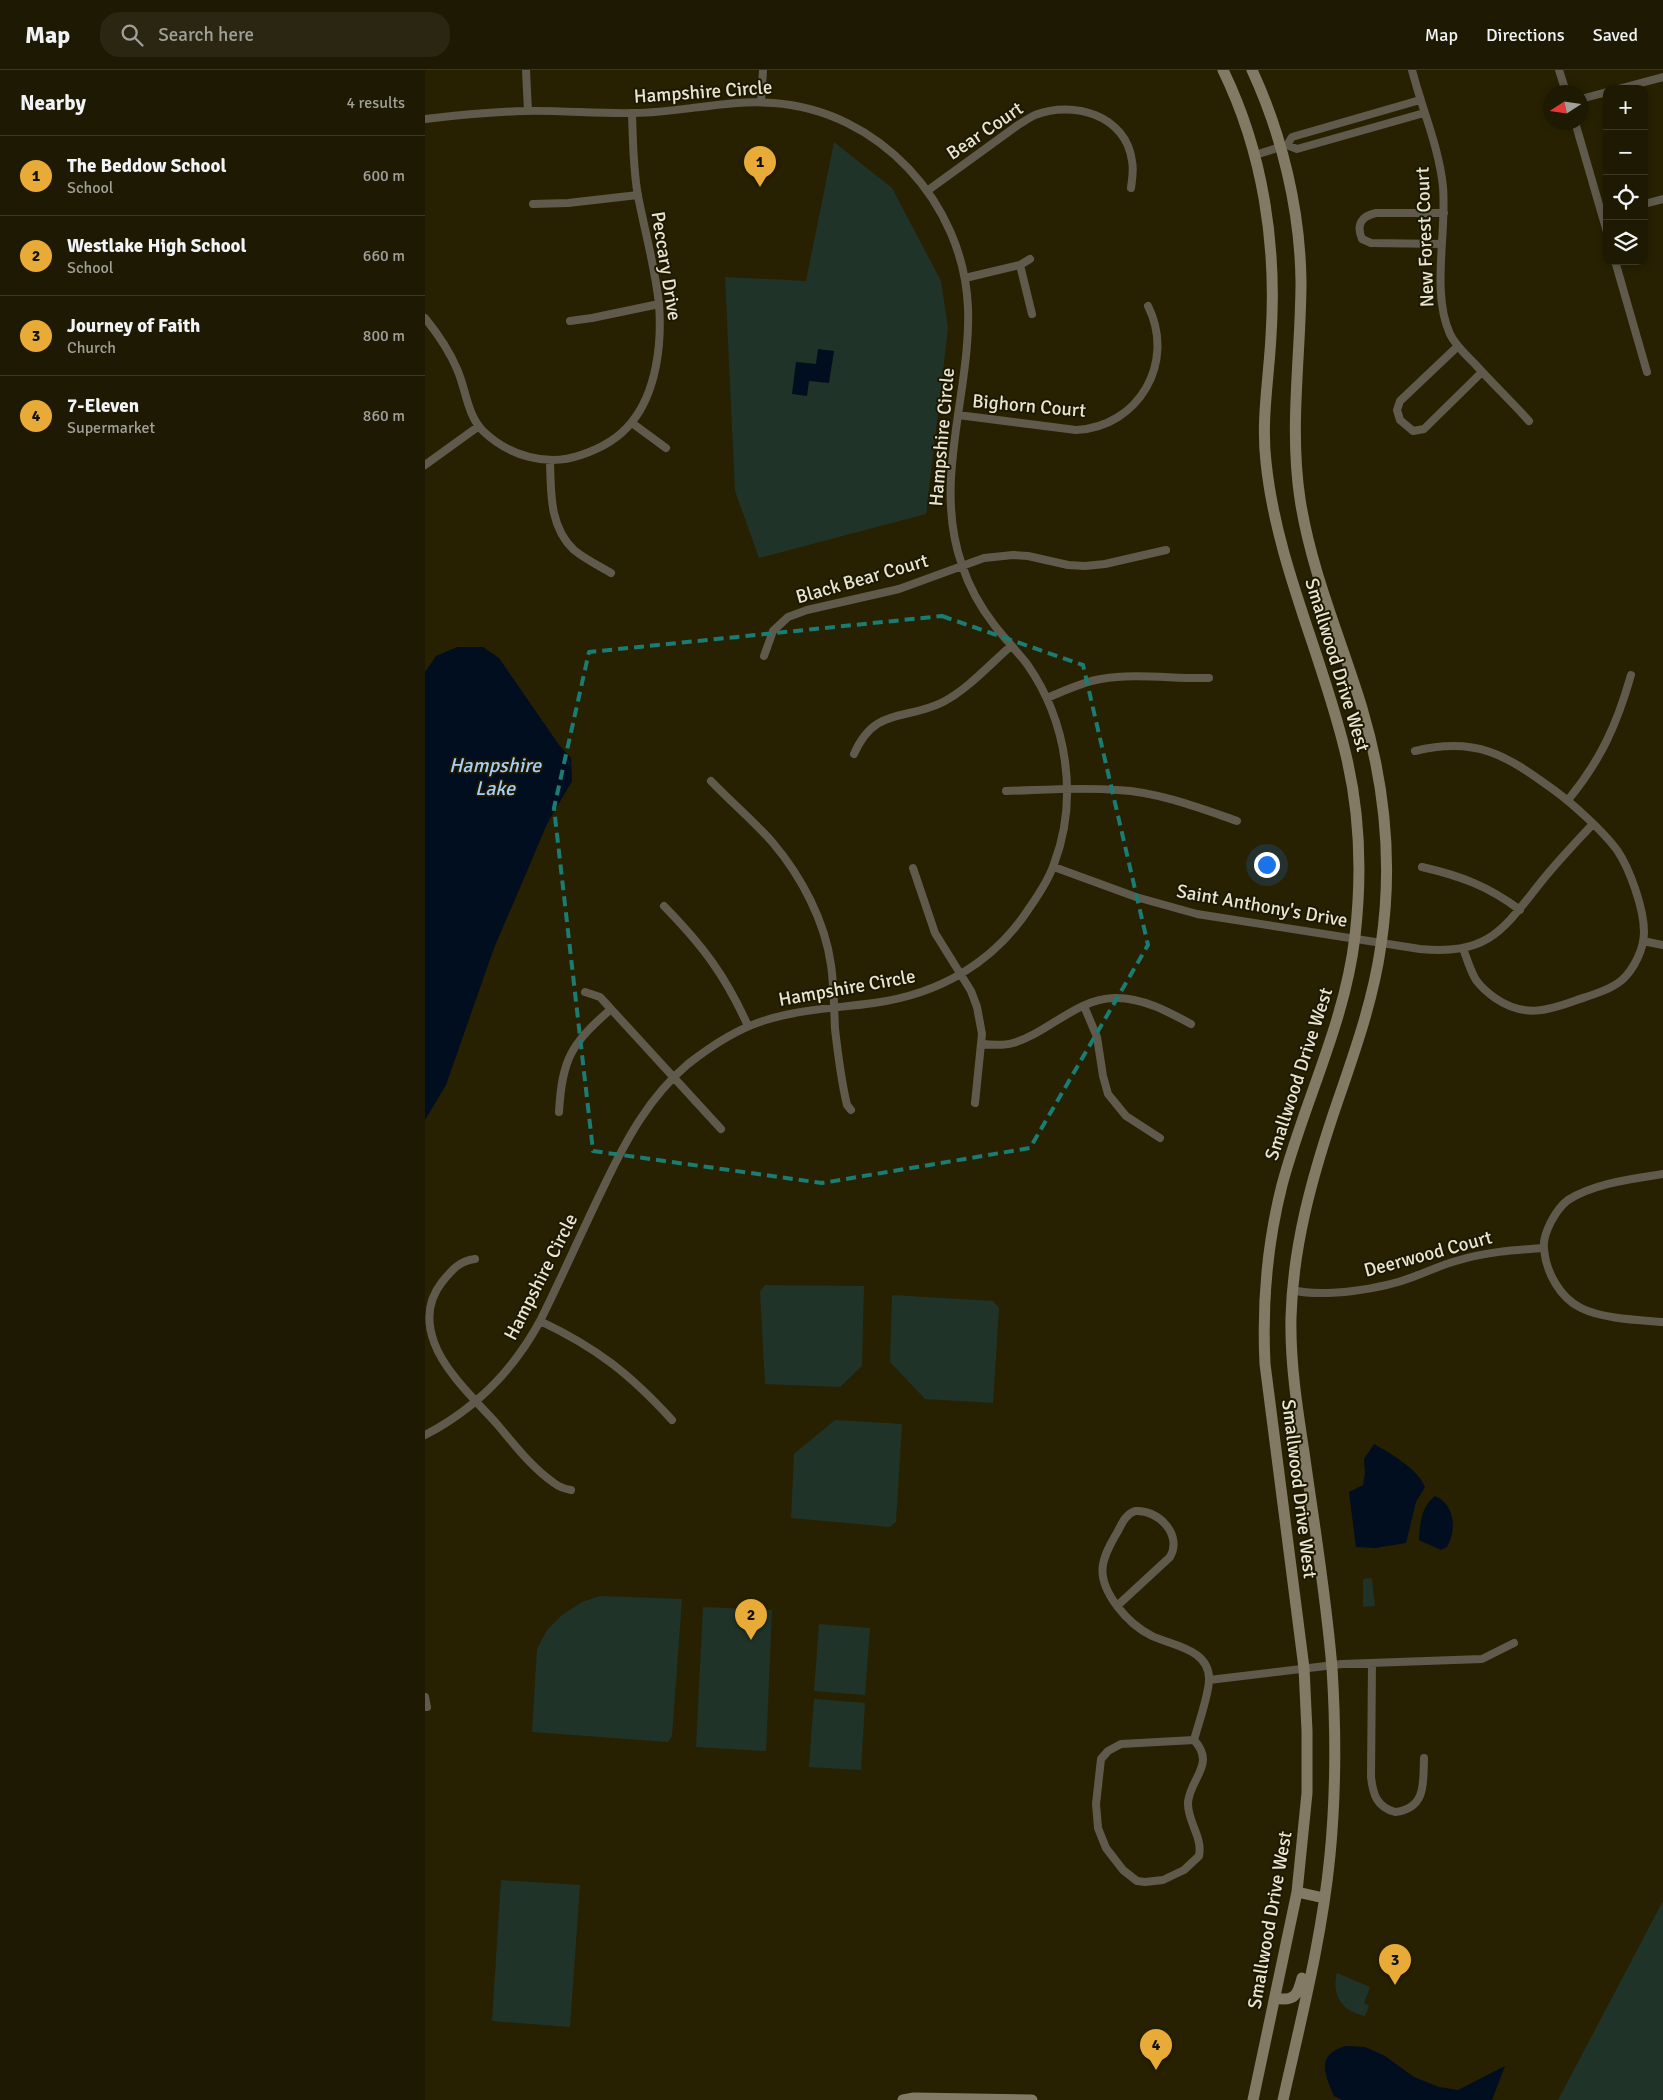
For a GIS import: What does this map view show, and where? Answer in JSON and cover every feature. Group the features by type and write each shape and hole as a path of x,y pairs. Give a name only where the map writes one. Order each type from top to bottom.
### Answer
{"street":[{"path":"526,70 528,110"},
{"path":"761,102 763,70"},
{"name":"Smallwood Drive West","path":"1223,70 1255,154 1268,218 1272,271 1272,333 1265,417 1266,460 1271,493 1286,558 1333,704 1346,753 1357,821 1359,890 1348,976 1331,1039 1282,1185 1269,1248 1265,1287 1263,1322 1265,1364 1303,1668 1307,1731 1307,1793 1297,1892 1253,2100"},
{"name":"Smallwood Drive West","path":"1252,70 1284,146 1295,216 1301,279 1295,418 1300,498 1311,548 1362,706 1377,765 1387,851 1382,943 1372,996 1311,1187 1297,1246 1292,1290 1293,1374 1322,1576 1331,1664 1335,1725 1335,1771 1330,1856 1324,1898 1301,2019 1283,2100"},
{"name":"New Forest Court","path":"1411,70 1440,167 1444,213 1442,244 1444,313 1450,335 1482,372 1529,420"},
{"path":"1559,70 1564,85"},
{"path":"1634,85 1663,77"},
{"path":"1588,97 1603,93"},
{"path":"1284,146 1292,137 1419,100"},
{"name":"Hampshire Circle","path":"425,119 462,114 528,110 632,113 680,111 761,102 782,103 812,110 847,122 887,148 906,165 927,191 950,229 965,278 968,323 950,482 952,528 962,565 983,609 1030,669 1047,698 1063,748 1067,789 1064,825 1054,867 1029,908 993,952 961,975 935,988 909,996 789,1014 747,1026 710,1048 674,1078 655,1098 631,1130 540,1322 518,1357 477,1402 425,1435"},
{"name":"Bear Court","path":"927,191 1018,125 1034,116 1061,110 1077,110 1097,114 1111,123 1128,144 1132,160 1131,188"},
{"name":"Peccary Drive","path":"425,318 441,338 452,358 471,412 479,426 491,438 518,454 550,461 574,457 598,448 617,436 632,423 646,396 654,370 660,334 659,304 654,270 638,195 633,154 632,113"},
{"path":"1255,154 1284,146 1297,149 1424,113"},
{"path":"1578,130 1603,211"},
{"path":"533,204 568,203 638,195"},
{"path":"1648,203 1663,199"},
{"path":"1442,244 1371,243 1362,239 1359,227 1360,221 1366,215 1376,213 1444,213"},
{"path":"965,278 1020,266 1030,259"},
{"path":"1616,265 1647,372"},
{"path":"1020,266 1032,314"},
{"path":"570,321 659,304"},
{"name":"Bighorn Court","path":"958,415 1076,430 1093,428 1113,420 1135,403 1148,385 1153,373 1158,340 1156,324 1148,306"},
{"path":"1458,346 1397,405 1397,414 1404,424 1413,430 1424,429 1482,372"},
{"path":"632,423 666,448"},
{"path":"425,465 479,426"},
{"path":"550,461 552,500 556,521 561,533 574,550 611,573"},
{"name":"Black Bear Court","path":"764,656 766,645 773,631 788,618 807,610 922,582 984,558 1013,555 1028,556 1068,565 1095,565 1166,550"},
{"path":"854,754 864,736 874,727 901,714 943,702 1011,646"},
{"path":"1568,800 1601,754 1615,726 1631,675"},
{"path":"1047,698 1082,684 1101,679 1127,676 1209,678"},
{"path":"1415,751 1453,745 1487,749 1513,761 1568,800 1610,842 1624,864 1640,909 1643,925 1643,941 1632,968 1621,981 1599,992 1546,1010 1534,1011 1512,1008 1488,992 1477,981 1463,948"},
{"path":"711,781 773,843 799,880 826,942 831,964 840,1068 847,1104 851,1110"},
{"path":"1006,791 1067,789 1137,792 1237,821"},
{"name":"Saint Anthony's Drive","path":"1054,867 1136,897 1197,914 1441,951 1463,948 1495,935 1505,927 1552,868 1592,825"},
{"path":"1422,867 1455,874 1476,882 1520,910"},
{"path":"913,868 935,933 961,975 977,1007 981,1024 982,1044 975,1103"},
{"path":"664,906 711,959 726,982 747,1026"},
{"path":"1643,941 1663,945"},
{"path":"585,992 600,998 611,1009 721,1129"},
{"path":"982,1044 1013,1043 1026,1038 1084,1006 1108,998 1131,999 1150,1004 1191,1024"},
{"path":"1084,1006 1097,1037 1108,1094 1126,1116 1159,1138"},
{"path":"559,1112 562,1079 572,1051 585,1032 611,1009"},
{"path":"1663,1174 1587,1191 1568,1201 1556,1212 1548,1228 1543,1248 1553,1278 1563,1294 1575,1305 1602,1314 1663,1322"},
{"name":"Deerwood Court","path":"1292,1290 1317,1293 1373,1288 1412,1278 1469,1257 1507,1250 1543,1248"},
{"path":"475,1259 458,1263 439,1286 431,1301 429,1317 431,1335 439,1353 477,1402 541,1473 557,1486 571,1490"},
{"path":"540,1322 580,1342 606,1358 672,1420"},
{"path":"1117,1606 1162,1566 1173,1552 1175,1542 1172,1532 1155,1517 1144,1512 1135,1511 1127,1516 1103,1559 1104,1581 1110,1597 1123,1614 1145,1631 1196,1654 1204,1663 1209,1680 1194,1740"},
{"path":"1209,1680 1331,1664 1482,1660 1515,1643"},
{"path":"1372,1663 1371,1778 1378,1803 1387,1810 1395,1812 1413,1806 1421,1796 1424,1758"},
{"path":"425,1697 427,1707"},
{"path":"1194,1740 1200,1748 1204,1759 1189,1799 1189,1815 1200,1846 1199,1856 1184,1870 1163,1880 1137,1881 1125,1872 1110,1855 1098,1828 1096,1804 1101,1759 1108,1750 1121,1744 1194,1740"},
{"path":"1275,1998 1284,2000 1291,1998 1299,1990 1314,1915 1324,1898 1297,1892"},
{"path":"910,2099 1032,2100"}],"highlighted area":[{"path":"942,616 1083,665 1148,945 1030,1148 822,1183 593,1151 554,808 589,652"}],"green space":[{"path":"834,142 892,188 941,281 948,328 926,514 759,558 735,491 725,277 806,281"},
{"path":"765,1285 864,1286 862,1366 840,1387 765,1384 760,1291"},
{"path":"892,1295 993,1301 999,1308 993,1403 925,1399 890,1362"},
{"path":"835,1420 902,1424 896,1522 890,1527 791,1518 794,1454"},
{"path":"1372,1578 1375,1606 1363,1607 1363,1579"},
{"path":"600,1596 682,1599 672,1736 668,1742 532,1732 537,1649 547,1630 562,1615 582,1602"},
{"path":"703,1607 772,1610 766,1751 696,1747"},
{"path":"819,1624 870,1628 865,1695 814,1691"},
{"path":"814,1699 865,1703 861,1770 809,1767"},
{"path":"501,1880 580,1885 570,2027 492,2021"},
{"path":"1663,1901 1663,2100 1558,2100"},
{"path":"1337,1973 1370,1987 1364,2003 1369,2006 1365,2016 1345,2007 1337,1996"}],"water":[{"path":"818,349 834,351 829,383 809,381 807,396 792,394 796,362 816,364"},
{"name":"Hampshire Lake","path":"457,647 483,647 499,658 559,745 571,758 572,781 547,824 494,948 446,1085 425,1120 425,672 436,656"},
{"path":"1374,1444 1410,1468 1425,1487 1416,1502 1406,1543 1375,1548 1356,1547 1349,1492 1363,1485 1365,1474 1364,1459"},
{"path":"1435,1496 1447,1505 1453,1526 1447,1547 1441,1550 1419,1540 1424,1510"},
{"path":"1346,2046 1365,2047 1385,2056 1414,2077 1439,2087 1458,2090 1505,2066 1492,2100 1342,2100 1334,2096 1327,2080 1325,2065 1326,2059 1330,2054"}],"place":[{"name":"The Beddow School","path":"760,187"},
{"name":"Westlake High School","path":"751,1640"},
{"name":"Journey of Faith","path":"1395,1985"},
{"name":"7-Eleven","path":"1156,2070"}]}
